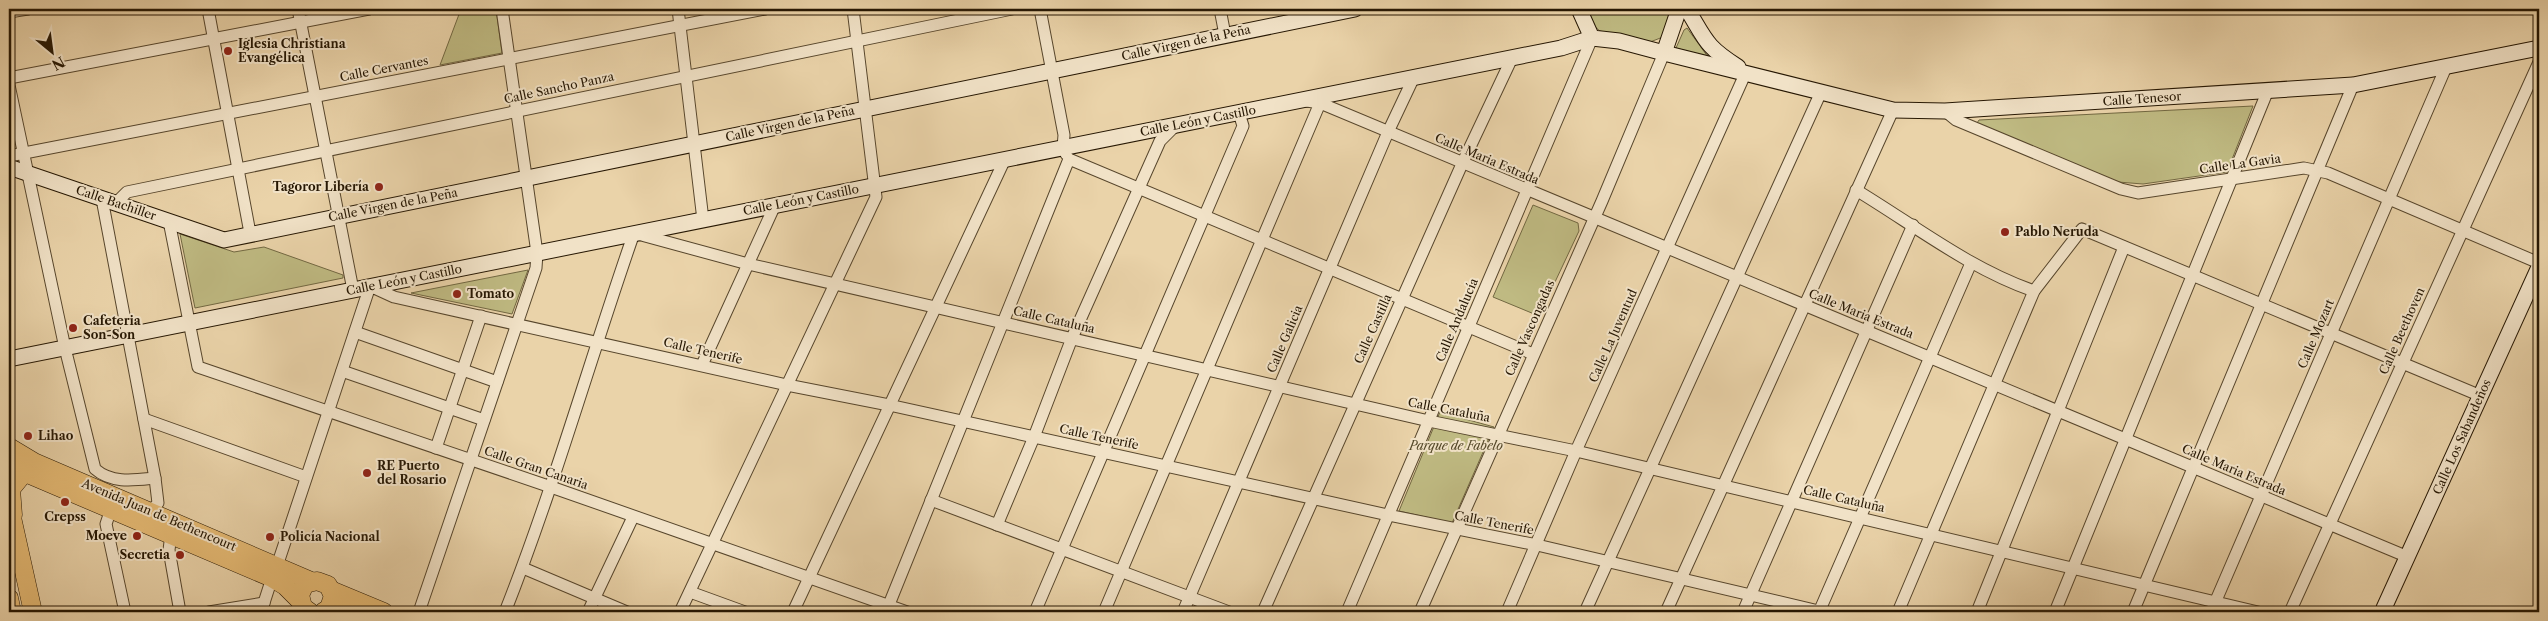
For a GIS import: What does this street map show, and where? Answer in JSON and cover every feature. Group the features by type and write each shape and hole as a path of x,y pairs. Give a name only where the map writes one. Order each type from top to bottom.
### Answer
{"main road":[{"name":"Avenida Juan de Bethencourt","path":"9,447 34,462 151,511 275,572 285,586 305,607"},
{"name":"Avenida Juan de Bethencourt","path":"17,469 171,534 275,572 323,582 331,590"},
{"path":"14,525 11,490 17,469"},
{"path":"9,504 33,612"},
{"path":"305,607 302,589 311,581"},
{"path":"331,590 333,596 326,610 346,612"},
{"path":"331,590 384,612"},
{"path":"9,598 12,612"}],"street":[{"path":"9,12 28,9"},
{"path":"208,9 250,233"},
{"path":"298,9 353,290"},
{"path":"9,78 369,9"},
{"path":"419,612 536,268 537,253 502,9"},
{"path":"678,9 703,220"},
{"name":"Calle Cervantes","path":"9,156 765,9"},
{"path":"680,612 876,197 853,9"},
{"name":"Calle Sancho Panza","path":"109,201 127,192 1012,9"},
{"path":"887,609 1003,323 1066,153 1053,70 1040,9"},
{"path":"1220,9 1225,35"},
{"name":"Calle Virgen de la Peña","path":"224,240 250,233 1355,9"},
{"path":"1579,9 1592,38"},
{"path":"1664,53 1679,9"},
{"name":"Calle Tenesor","path":"1687,9 1700,34 1709,46 1746,72"},
{"name":"Calle León y Castillo","path":"9,359 1005,159 1066,153 1176,125 1561,48 1592,38"},
{"name":"Calle Tenesor","path":"1592,38 1619,41 1893,110 1945,111 2352,85 2539,48"},
{"name":"Calle Andalucía","path":"1347,612 1592,38"},
{"path":"1561,48 1576,52 1583,61"},
{"name":"Calle Vascongadas","path":"1420,612 1594,218 1664,53"},
{"name":"Calle Castilla","path":"1263,612 1462,164 1512,58"},
{"name":"Calle Beethoven","path":"2290,612 2539,62"},
{"name":"Calle Mozart","path":"2213,607 2446,67"},
{"name":"Calle La Juventud","path":"1507,612 1576,451 1746,72"},
{"name":"Calle Galicia","path":"1183,612 1388,132 1414,78"},
{"path":"2133,612 2315,170 2352,85"},
{"path":"9,86 65,348 95,469 101,475 124,481 155,478"},
{"path":"2055,612 2268,90"},
{"path":"1585,612 1821,92"},
{"name":"Calle Maria Estrada","path":"1302,100 1320,103 1736,278 1931,356 1994,385 2408,557"},
{"path":"1104,612 1320,103"},
{"path":"1666,612 1893,110"},
{"name":"Calle La Gavia","path":"1945,111 1956,120 2121,190 2138,193 2304,168 2328,173 2539,263"},
{"path":"1035,612 1243,126 1239,113"},
{"path":"997,525 1034,437 1072,338 1160,141 1176,125"},
{"path":"26,172 30,162 43,149"},
{"path":"1066,153 1140,189 1401,300 1534,354"},
{"path":"793,612 1005,159"},
{"name":"Calle Bachiller","path":"9,167 224,240"},
{"path":"1856,190 1971,263 2007,282 2034,291"},
{"path":"109,201 128,334 155,478 158,503 151,511"},
{"path":"702,365 775,205"},
{"path":"169,221 190,322"},
{"path":"1743,612 1913,225"},
{"path":"1898,612 2034,291 2082,229 2481,396"},
{"path":"505,612 552,487 597,341 634,234"},
{"name":"Calle Cataluña","path":"634,234 834,284 1429,421 1576,451 2145,584 2213,607 2258,612"},
{"path":"1977,612 2124,246"},
{"path":"1821,612 1971,263"},
{"name":"Calle Los Sabandeños","path":"2384,608 2539,267"},
{"path":"209,612 262,608 370,286"},
{"name":"Calle Tenerife","path":"370,286 394,297 787,385 1166,465 1388,516 1537,545 1821,612"},
{"path":"436,448 481,316"},
{"name":"Calle Gran Canaria","path":"190,322 198,366 552,487 809,578 887,609 906,612"},
{"path":"355,332 497,382"},
{"path":"342,371 484,420"},
{"path":"144,419 306,477"},
{"path":"931,500 1229,612"},
{"path":"111,509 106,524 125,612"},
{"path":"588,612 634,517"},
{"path":"171,534 169,550 180,612"},
{"path":"523,568 627,612"},
{"path":"690,592 745,612"}],"green space":[{"path":"461,9 496,9 502,53 440,65"},
{"path":"1586,9 1672,9 1663,37 1650,42 1600,31 1594,26"},
{"path":"1687,28 1708,57 1676,48 1684,30"},
{"path":"2253,106 2227,172 2143,184 2118,182 1977,123 1979,120"},
{"path":"1533,205 1578,223 1579,231 1539,316 1493,297"},
{"path":"180,234 234,252 264,247 343,275 343,278 195,308"},
{"path":"528,270 512,314 411,293"},
{"name":"Parque de Fabelo","path":"1440,412 1494,427 1452,523 1399,511"}],"place":[{"name":"Iglesia Christiana Evangélica","path":"228,51"},
{"name":"Tagoror Libería","path":"379,187"},
{"name":"Pablo Neruda","path":"2005,232"},
{"name":"Tomato","path":"457,294"},
{"name":"Cafeteria Son-Son","path":"73,328"},
{"name":"Lihao","path":"28,436"},
{"name":"RE Puerto del Rosario","path":"367,473"},
{"name":"Crepss","path":"65,502"},
{"name":"Moeve","path":"137,536"},
{"name":"Policía Nacional","path":"270,537"},
{"name":"Secretia","path":"180,555"}]}
